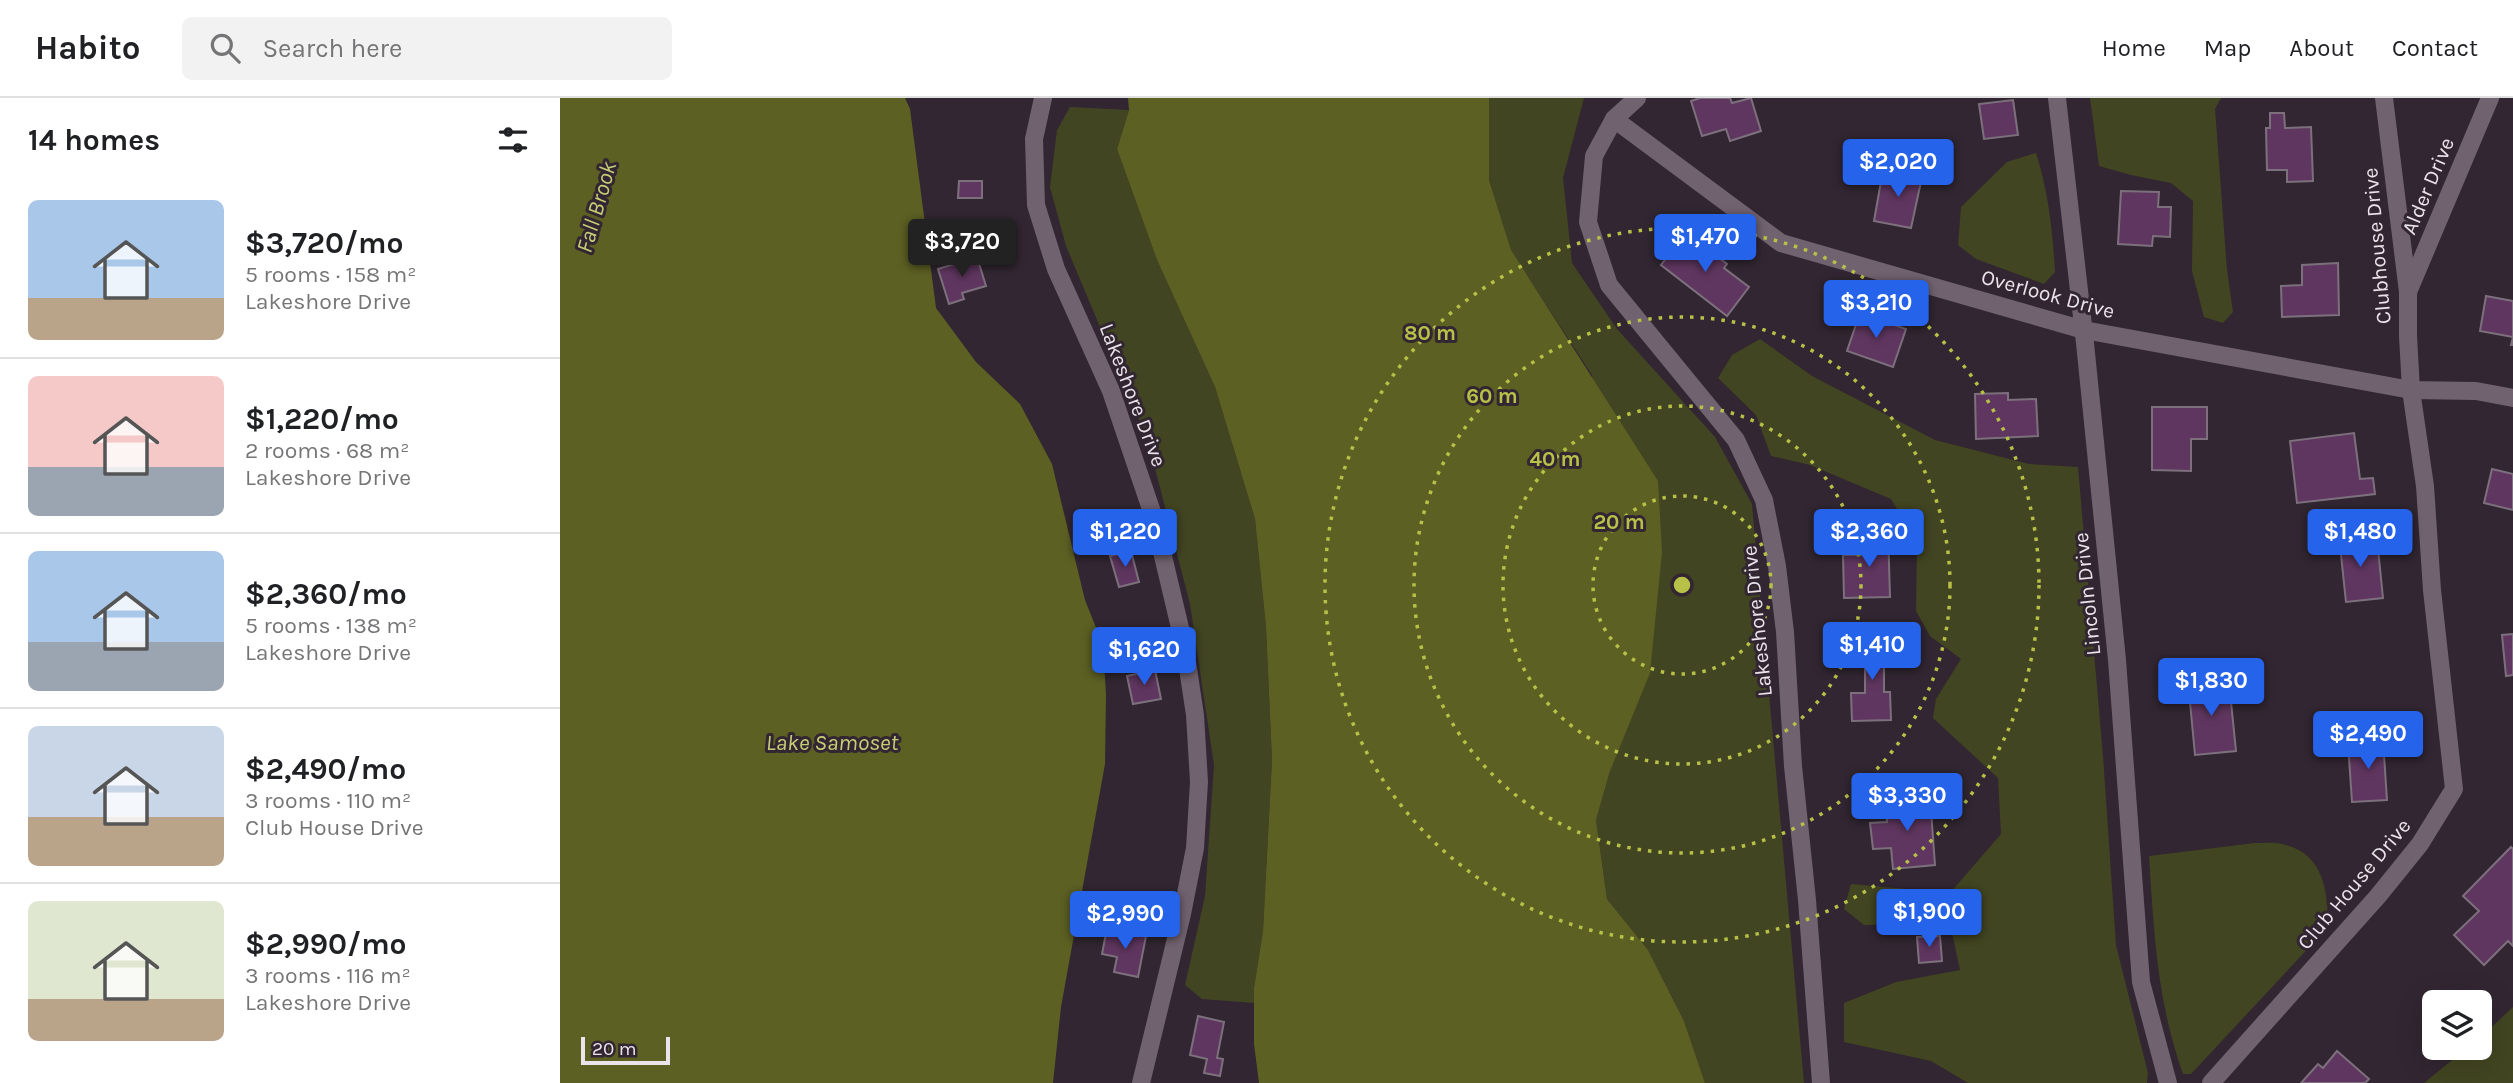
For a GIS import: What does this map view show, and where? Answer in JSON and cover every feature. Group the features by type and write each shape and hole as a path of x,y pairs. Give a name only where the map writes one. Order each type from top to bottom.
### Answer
{"street":[{"name":"Lakeshore Drive","path":"1042,98 1034,139 1036,205 1056,269 1111,391 1154,518 1185,649 1195,715 1199,782 1195,848 1182,914 1141,1083"},
{"name":"Lakeshore Drive","path":"1637,98 1614,119 1594,156 1588,222 1609,285 1736,440 1764,500 1777,566 1785,632 1793,766 1821,1083"},
{"name":"Lincoln Drive","path":"2057,98 2084,330 2117,660 2141,982 2168,1083"},
{"name":"Clubhouse Drive","path":"2384,98 2408,292 2411,390"},
{"name":"Alder Drive","path":"2408,292 2490,98"},
{"name":"Overlook Drive","path":"1614,119 1781,243 2084,330 2411,390 2476,391 2513,398"},
{"name":"Club House Drive","path":"2211,1083 2378,896 2420,844 2454,789 2432,590 2425,486 2411,390"}],"shaded area":[{"path":"1489,98 1584,98 1563,178 1572,263 1617,329 1715,437 1752,504 1804,1083 1705,1083 1684,1021 1648,950 1607,899 1596,820 1610,771 1592,375 1511,251 1489,180"},
{"path":"2090,98 2221,98 2215,109 2227,270 2233,312 2223,323 2204,317 2192,271 2193,201 2171,183 2099,166"},
{"path":"1070,107 1129,110 1117,149 1157,260 1215,387 1255,519 1266,627 1272,760 1263,931 1254,1003 1202,999 1185,985 1205,896 1214,765 1190,604 1148,441 1066,246 1050,187 1057,130"},
{"path":"2036,153 2047,197 2055,272 2044,284 1976,259 1958,245 1961,207 2007,162"},
{"path":"1760,339 1812,376 1935,440 2029,464 2078,467 2116,945 2148,1073 2147,1083 1968,1083 1931,1061 1844,1042 1844,1003 1896,982 1960,970 1950,923 1864,925 1844,909 1851,884 1950,893 2001,834 1998,778 1933,718 1936,699 1961,659 1930,636 1916,611 1917,542 1891,499 1810,465 1771,456 1756,415 1718,378 1732,355"},
{"path":"2255,843 2279,843 2296,848 2307,855 2321,875 2325,887 2328,927 2191,1074 2183,1074 2162,993 2149,856"},
{"path":"2513,1007 2513,1083 2424,1083 2452,1060 2492,1060 2492,1027"}],"water":[{"name":"Lake Samoset","path":"560,98 905,98 910,109 936,308 976,362 1020,404 1052,464 1085,600 1103,645 1106,695 1105,764 1061,1007 1053,1083 560,1083"},
{"path":"1128,98 1489,98 1489,180 1511,250 1658,481 1662,552 1650,673 1610,771 1596,820 1607,899 1648,950 1684,1021 1705,1083 1259,1083 1254,1044 1254,988 1263,931 1272,760 1266,627 1255,519 1215,387 1157,260 1117,149 1129,110"}],"building":[{"path":"1700,98 1730,98 1732,103 1751,98 1761,131 1730,141 1726,129 1702,136 1691,101"},
{"path":"2013,100 2018,135 1984,139 1979,104"},
{"path":"2270,113 2284,113 2285,128 2311,127 2313,181 2287,182 2287,170 2267,170 2266,128 2270,128"},
{"path":"1883,170 1922,177 1911,228 1874,221"},
{"path":"959,181 982,181 982,198 958,198"},
{"path":"2121,191 2159,192 2158,207 2171,207 2170,237 2153,236 2152,246 2118,244"},
{"path":"1686,233 1727,264 1724,268 1749,287 1727,316 1661,265"},
{"path":"977,257 986,286 962,293 964,299 949,304 938,269"},
{"path":"2338,263 2339,315 2282,317 2281,286 2302,285 2302,265"},
{"path":"2486,296 2513,301 2513,337 2480,331"},
{"path":"1860,313 1906,329 1893,367 1847,351"},
{"path":"2008,393 2008,400 2036,399 2038,436 1976,439 1975,394"},
{"path":"2152,407 2207,407 2207,439 2191,439 2191,471 2152,470"},
{"path":"2354,433 2360,479 2373,478 2375,494 2297,503 2290,441"},
{"path":"2492,469 2513,474 2513,510 2484,503"},
{"path":"1888,531 1890,597 1844,598 1843,555 1866,555 1866,532"},
{"path":"2366,533 2368,550 2378,549 2383,598 2346,602 2339,536"},
{"path":"1131,551 1139,582 1119,587 1110,556"},
{"path":"1884,633 1884,692 1890,692 1891,720 1852,721 1851,693 1865,693 1865,653 1858,653 1857,634"},
{"path":"2513,634 2513,675 2506,676 2502,635"},
{"path":"1155,670 1161,699 1133,704 1127,676"},
{"path":"2222,678 2225,703 2231,702 2236,751 2195,755 2188,681"},
{"path":"2383,740 2387,800 2352,802 2348,743"},
{"path":"1930,797 1935,865 1893,869 1891,848 1873,849 1870,823 1887,822 1885,800"},
{"path":"2511,847 2513,946 2508,941 2484,965 2454,935 2479,911 2463,896"},
{"path":"1107,928 1146,936 1138,977 1114,972 1117,957 1102,954"},
{"path":"1940,936 1942,961 1919,963 1917,937"},
{"path":"1198,1016 1224,1022 1217,1058 1223,1059 1220,1076 1204,1073 1207,1059 1190,1055"},
{"path":"2337,1051 2369,1079 2365,1083 2301,1083 2318,1064 2323,1068"}],"water label":[{"name":"Fall Brook","path":"596,207"}]}
